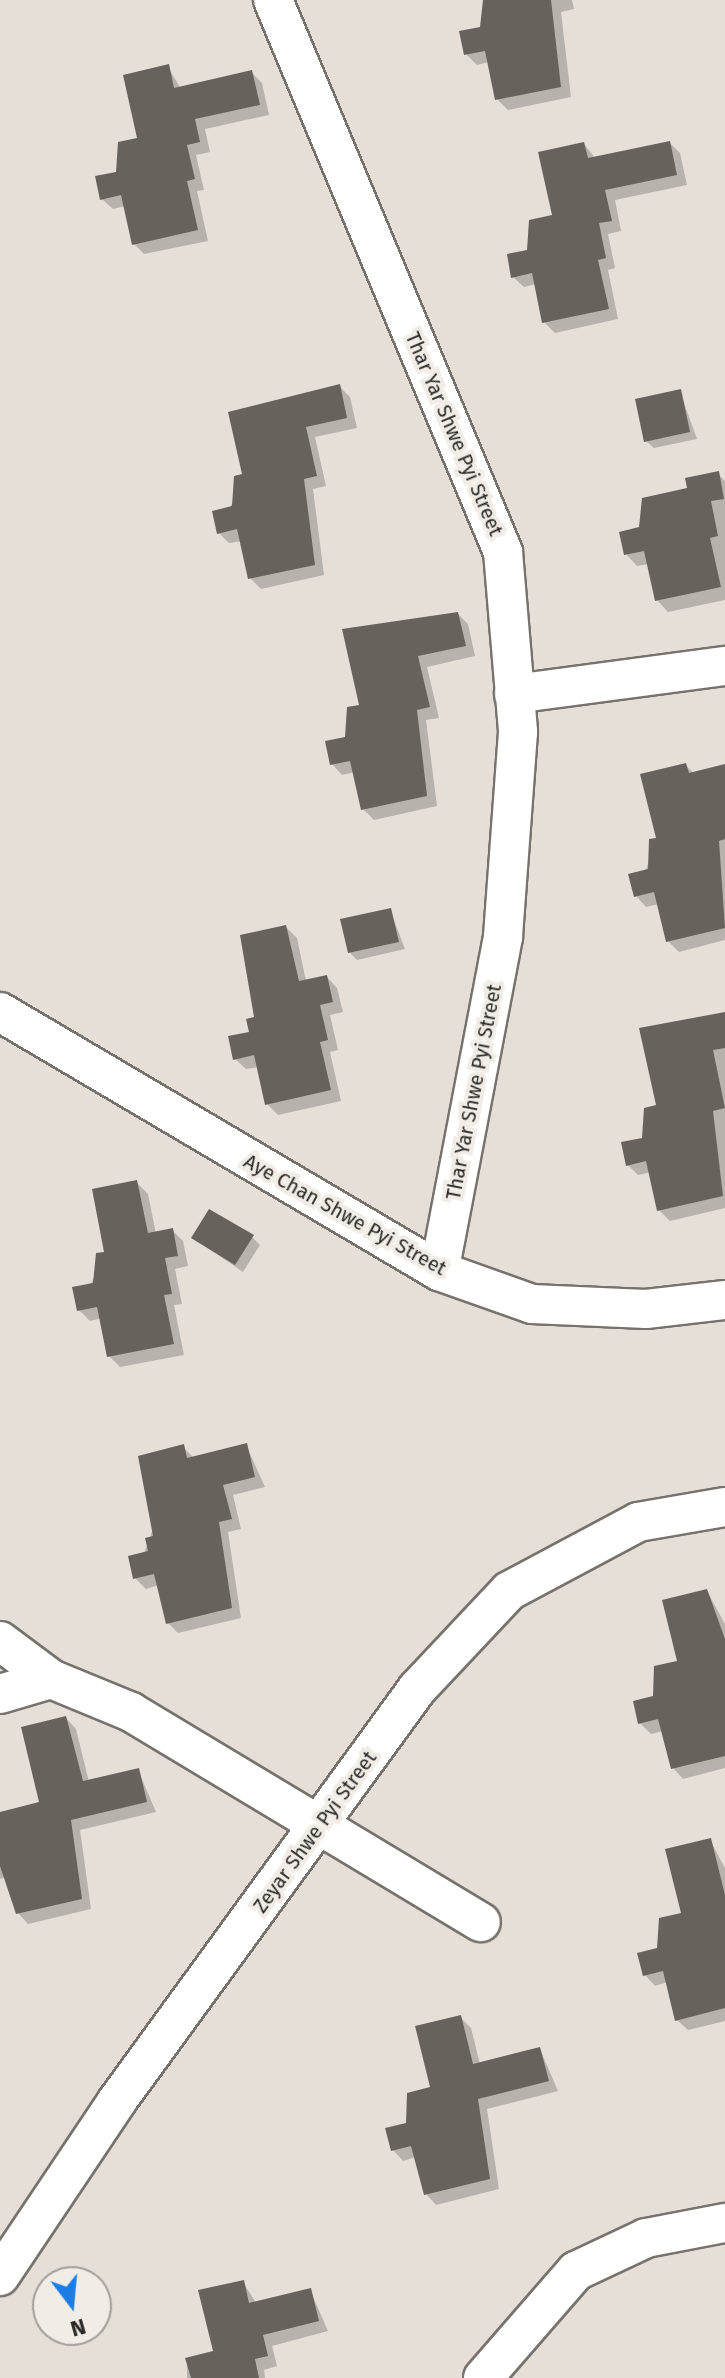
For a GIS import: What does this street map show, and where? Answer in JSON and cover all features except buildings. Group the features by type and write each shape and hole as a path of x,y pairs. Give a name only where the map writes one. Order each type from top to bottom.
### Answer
{"street":[{"name":"Thar Yar Shwe Pyi Street","path":"273,0 503,552 514,694 503,937 439,1271"},
{"path":"514,694 725,666"},
{"name":"Aye Chan Shwe Pyi Street","path":"0,1012 439,1271 532,1304 646,1309 725,1300"},
{"name":"Zeyar Shwe Pyi Street","path":"0,2276 117,2101 321,1826 417,1689 509,1591 638,1522 725,1507"},
{"path":"0,1641 51,1679 131,1712 481,1922"},
{"path":"0,1694 51,1679"},
{"path":"483,2378 576,2271 646,2238 725,2223"}]}
